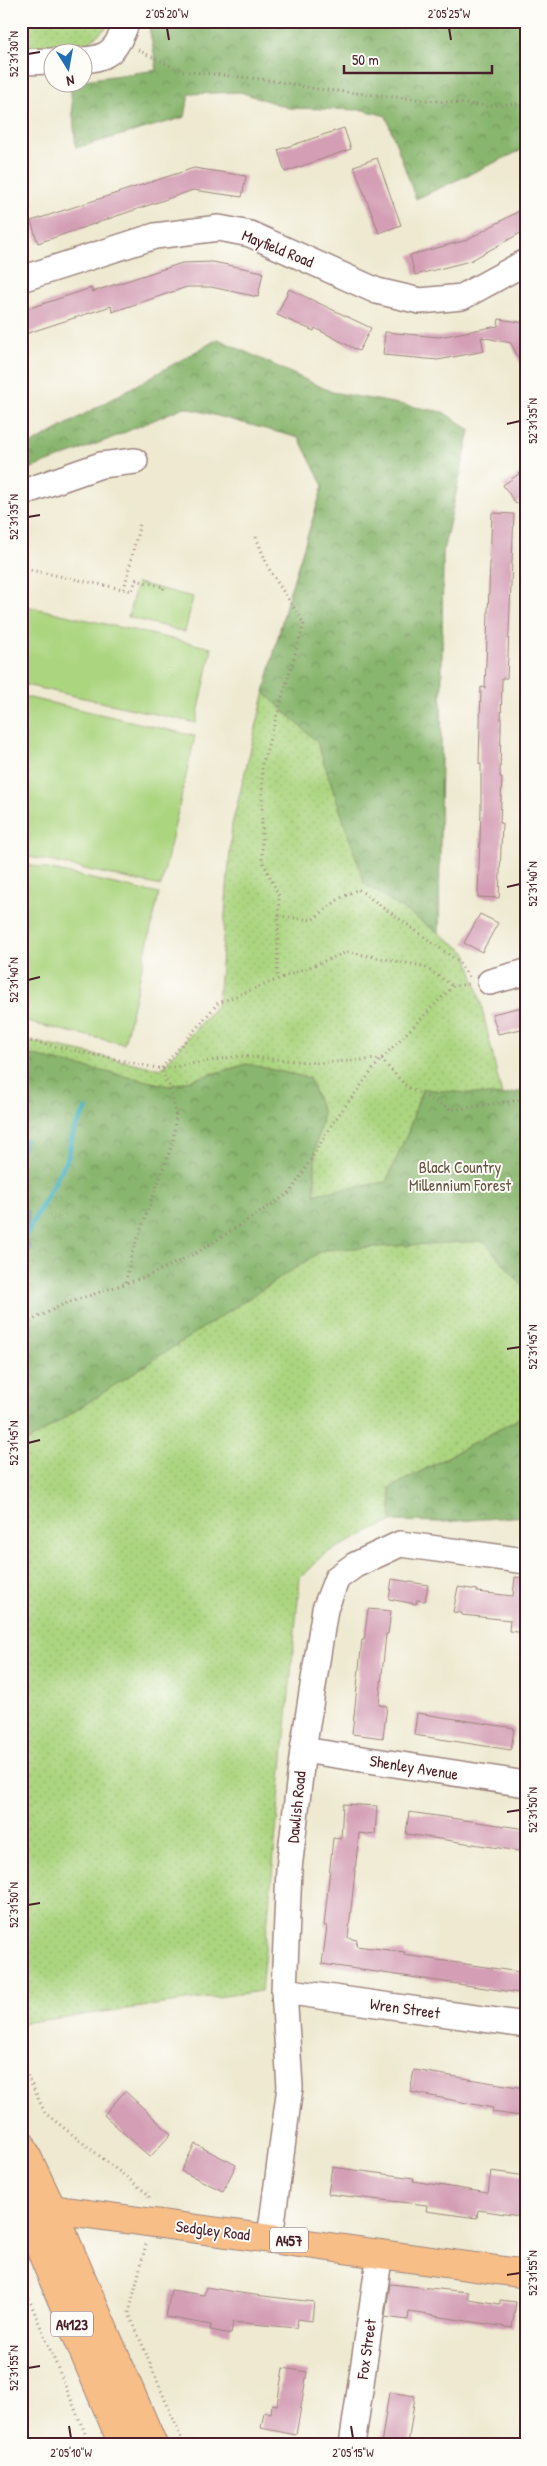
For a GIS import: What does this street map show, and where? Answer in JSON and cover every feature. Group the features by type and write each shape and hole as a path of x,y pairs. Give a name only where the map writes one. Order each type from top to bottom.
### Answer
{"main road":[{"name":"A4123","path":"21,2144 52,2209 153,2445"},
{"name":"Sedgley Road","path":"21,2197 52,2209 526,2274"},
{"name":"A4123","path":"21,2203 123,2445"}],"street":[{"path":"92,59 101,59 124,32"},
{"path":"21,62 42,61"},
{"name":"Mayfield Road","path":"21,279 155,236 219,228 250,234 377,292 420,301 462,297 526,262"},
{"path":"21,493 101,465 135,462"},
{"path":"490,982 526,972"},
{"name":"Dawlish Road","path":"270,2238 290,2087 284,1991 289,1869 303,1750 326,1609 337,1578 355,1565 400,1544 526,1561"},
{"name":"Shenley Avenue","path":"303,1750 526,1784"},
{"name":"Wren Street","path":"284,1991 526,2025"},
{"name":"Fox Street","path":"352,2445 380,2253"}],"path":[{"path":"124,32 181,71 270,80 316,89 486,106 526,103"},
{"path":"124,590 140,523"},
{"path":"256,537 269,569 304,624 262,765 262,860 279,896 277,979"},
{"path":"21,568 124,590 132,591 136,580 164,587 164,590"},
{"path":"161,1069 218,1002 348,952 423,966 453,986 474,984 459,962 358,889 339,899 312,920 279,916"},
{"path":"21,1326 64,1304 148,1276 198,1252 290,1192 334,1121 381,1059 453,986"},
{"path":"21,1038 161,1069 239,1056 318,1063 381,1059"},
{"path":"381,1059 407,1088 452,1110 526,1099"},
{"path":"126,1283 131,1256 173,1142 176,1113 169,1086 161,1069"},
{"path":"21,2062 45,2113 150,2196 150,2222 129,2313 184,2445"},
{"path":"21,2280 90,2445"}],"green space":[{"path":"21,21 114,21 89,42 42,42 42,51 21,51"},
{"path":"192,21 526,21 526,148 416,199 386,116 364,110 289,108 240,92 189,94 185,117 76,148 71,92 92,92 92,79 157,70 149,27"},
{"path":"218,339 332,392 443,412 470,430 443,551 439,933 365,884 317,742 264,692 288,598 323,486 299,438 184,407 107,440 21,472 21,450"},
{"name":"Black Country Millennium Forest","path":"443,412 470,430 443,551 439,933 466,952 479,995 502,1096 526,1090 526,1415 390,1488 392,1521 324,1554 300,1578 261,1991 21,2023 21,1039 161,1069 218,1003 232,825 288,598 323,486"},
{"path":"137,583 193,597 185,632 128,617"},
{"path":"21,605 212,648 196,723 21,684"},
{"path":"21,696 195,736 161,886 21,855"},
{"path":"21,863 159,894 124,1044 21,1021"},
{"name":"Black Country Millennium Forest","path":"21,1053 169,1086 247,1064 309,1078 323,1113 315,1151 315,1194 386,1182 408,1132 422,1089 502,1096 526,1090 526,1290 484,1241 323,1250 21,1446 21,1261 31,1249 25,1237 29,1213 21,1206"},
{"path":"526,1415 526,1516 443,1522 392,1521 390,1488"}],"water":[{"path":"21,1206 29,1212 25,1237 31,1249 21,1261"}],"building":[{"path":"344,128 351,149 285,172 278,150"},
{"path":"377,158 401,225 379,233 354,166"},
{"path":"194,168 246,176 242,197 193,190 38,243 31,221"},
{"path":"526,207 526,230 470,261 415,275 410,255 467,240"},
{"path":"213,262 263,272 258,297 211,287 187,287 112,312 111,306 25,334 21,323 21,311 91,288 92,292 182,263"},
{"path":"289,289 371,328 359,351 315,328 314,331 277,315"},
{"path":"499,319 526,323 526,375 511,343 481,337 484,351 438,360 383,355 385,332 439,337 498,326"},
{"path":"526,469 526,497 516,504 503,485"},
{"path":"492,513 514,514 507,678 502,678 500,823 502,823 499,898 478,897 481,809 481,764 479,764 481,687 485,688"},
{"path":"480,914 498,923 482,952 464,943"},
{"path":"526,1006 526,1028 498,1034 492,1014"},
{"path":"515,1577 526,1578 526,1633 509,1631 510,1620 462,1615 462,1613 453,1612 458,1587 477,1590 477,1592 513,1596"},
{"path":"392,1579 428,1585 425,1601 417,1600 416,1604 389,1599"},
{"path":"368,1609 391,1611 388,1634 386,1634 379,1705 387,1706 383,1738 352,1734 362,1640 364,1640"},
{"path":"417,1713 514,1728 511,1750 414,1735"},
{"path":"343,1804 377,1806 375,1835 359,1833 348,1938 357,1940 356,1946 405,1952 404,1955 526,1973 526,1994 322,1964 327,1926 324,1926 333,1838 341,1839"},
{"path":"409,1812 526,1829 526,1852 406,1834"},
{"path":"414,2070 524,2088 520,2116 492,2112 493,2108 410,2092"},
{"path":"125,2091 171,2134 150,2157 104,2115"},
{"path":"195,2144 236,2165 223,2191 181,2171"},
{"path":"332,2167 414,2178 413,2181 488,2193 491,2171 526,2176 526,2217 478,2210 477,2218 426,2211 427,2205 328,2194"},
{"path":"390,2284 468,2292 468,2299 500,2304 500,2300 516,2302 512,2328 409,2312 408,2320 385,2317"},
{"path":"206,2287 314,2302 312,2321 298,2319 296,2328 233,2322 231,2334 210,2330 211,2325 166,2317 171,2290 204,2295"},
{"path":"283,2368 307,2372 296,2435 261,2428 264,2412 271,2413 272,2404 277,2405"},
{"path":"389,2392 415,2396 408,2445 381,2445"}],"waterway":[{"path":"25,1237 68,1157 73,1132 86,1109"},
{"path":"21,1152 24,1140"}]}
